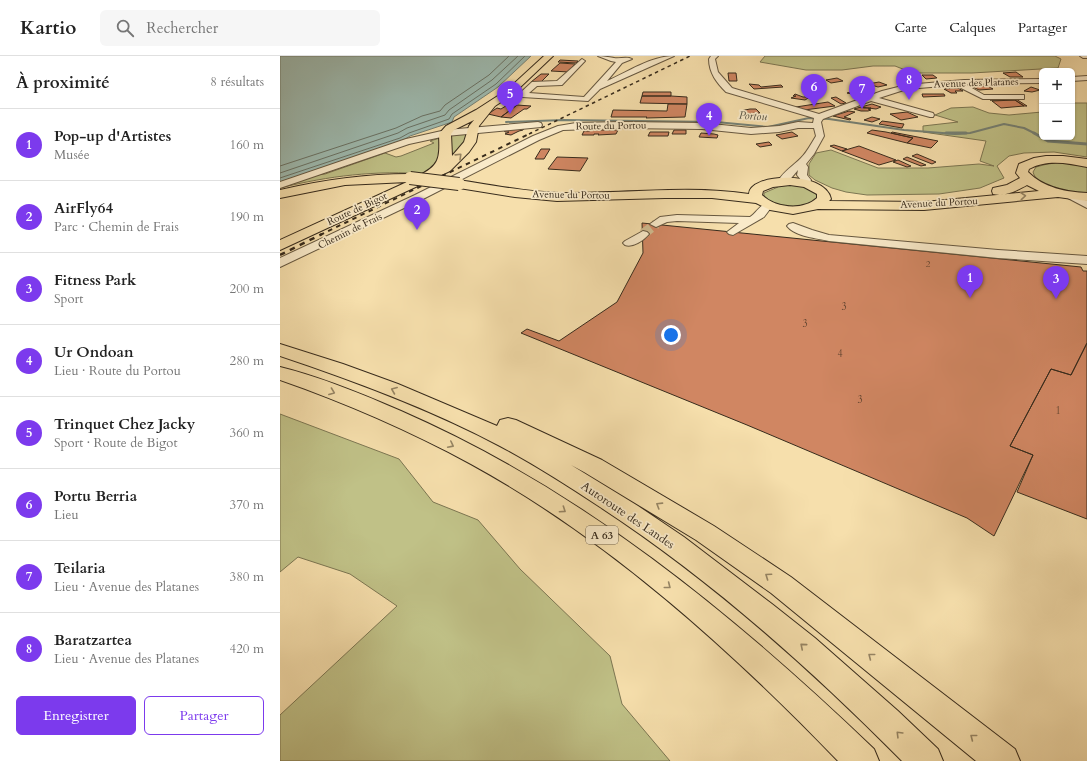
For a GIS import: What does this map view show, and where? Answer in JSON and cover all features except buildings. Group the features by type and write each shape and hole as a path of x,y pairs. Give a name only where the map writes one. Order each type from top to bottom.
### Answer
{"highway":[{"name":"Autoroute des Landes","path":"280,350 371,380 430,404 498,435 546,461 615,504 665,537 770,618 873,708 926,761"},
{"name":"A 63","path":"280,373 383,412 426,432 506,474 543,496 619,547 702,612 822,721 862,761"},
{"path":"430,404 490,416 593,466 705,533 781,585 1003,761"}],"main road":[{"name":"Route de Bigot","path":"434,173 446,156 446,132 450,128 491,105 510,92 550,56"},
{"name":"Route de Bigot","path":"280,246 446,168 460,157 468,146 472,130 491,105"},
{"path":"1087,162 1057,159 1041,160 1023,167 1022,173 1027,180 1041,187 1065,194 1087,197"},
{"name":"Avenue du Portou","path":"280,194 309,187 347,181 410,178 551,197 685,194 762,198 796,209 821,199 945,199 996,192 1011,188 1027,180"},
{"path":"762,198 767,184 783,181 805,183 813,186 821,199"},
{"name":"Avenue du Portou","path":"821,199 924,206 1065,194"}],"street":[{"path":"601,56 611,60"},
{"path":"646,59 670,56"},
{"path":"596,89 670,56"},
{"path":"715,56 712,59 713,71 723,85 729,90 775,103 818,121 820,136 815,146 802,163 794,167 783,181"},
{"path":"556,84 535,84 522,95 585,99 590,96 620,62 626,58"},
{"path":"602,66 611,60 626,58 638,59"},
{"path":"542,97 582,61"},
{"path":"556,74 568,75"},
{"path":"1075,79 1087,78"},
{"path":"903,85 929,80"},
{"name":"Avenue des Platanes","path":"818,121 903,85 1039,81"},
{"path":"957,83 983,97 1021,97"},
{"path":"573,99 583,88"},
{"path":"880,101 896,96 885,93"},
{"path":"775,103 786,98"},
{"path":"871,98 930,115"},
{"name":"Route du Portou","path":"419,197 536,138 561,128 576,126 636,125 702,126 751,131 779,129 818,121"},
{"path":"280,185 384,150 400,154 427,144 422,138 446,132 538,125"},
{"path":"624,136 636,125"},
{"path":"802,163 802,175 806,180 805,183"},
{"path":"1065,194 1087,205"},
{"name":"Chemin de Frais","path":"280,264 419,197"},
{"path":"733,232 760,215 762,198"},
{"path":"796,209 793,232 808,233 829,238 998,254 1087,260"},
{"path":"656,224 664,219 677,218 752,220"},
{"path":"629,243 642,234"}],"green space":[{"path":"765,56 1055,56 1061,59 1058,68 972,73 913,73 895,66 873,66 842,70 806,70 760,62"},
{"path":"1075,103 1087,103 1087,157 1054,152 1024,153 1009,156 997,166 1004,178 980,188 939,194 867,195 846,192 832,188 815,180 809,175 809,164 816,153 831,150 878,168 928,168 979,164 994,166 980,161 986,141 923,132 923,126 958,122 935,115 951,108 973,107 989,113 1009,115 1039,112 1039,140 1075,140"},
{"path":"468,132 468,139 451,161 448,136"},
{"path":"440,138 439,161 426,174 389,173 353,175 316,180 280,188 280,186 316,175 325,174 385,153 396,157 401,156 434,143 430,141"},
{"path":"1051,163 1066,163 1087,166 1087,194 1056,189 1048,186 1036,178 1033,172 1036,167"},
{"path":"788,184 809,188 817,196 816,199 811,203 804,205 789,206 775,203 764,196 764,193 778,187 779,185"},
{"path":"280,414 399,459 433,502 478,520 520,569 610,656 622,704 670,761 280,761 280,715 397,606 350,574 298,557 280,572"}],"water":[{"path":"280,56 531,56 498,87 454,117 452,122 410,136 402,141 280,182"}],"waterway":[{"name":"Portou","path":"506,122 564,120 716,122 768,127 809,118 829,119 904,130 955,134 970,133 1004,124 1024,128 1034,133"},
{"name":"Portou","path":"946,133 966,133"},
{"name":"Portou","path":"1034,133 1048,141 1087,144"}],"tunnel":[{"path":"643,234 656,224"}],"railway":[{"path":"529,134 690,56"},
{"path":"320,235 531,133"},
{"path":"280,255 320,235"}],"place":[{"name":"Baratzartea","path":"909,100"},
{"name":"Portu Berria","path":"814,107"},
{"name":"Teilaria","path":"862,109"},
{"name":"Trinquet Chez Jacky","path":"510,114"},
{"name":"Ur Ondoan","path":"709,136"},
{"name":"AirFly64","path":"417,230"},
{"name":"Pop-up d'Artistes","path":"970,298"},
{"name":"Fitness Park","path":"1056,299"}]}
